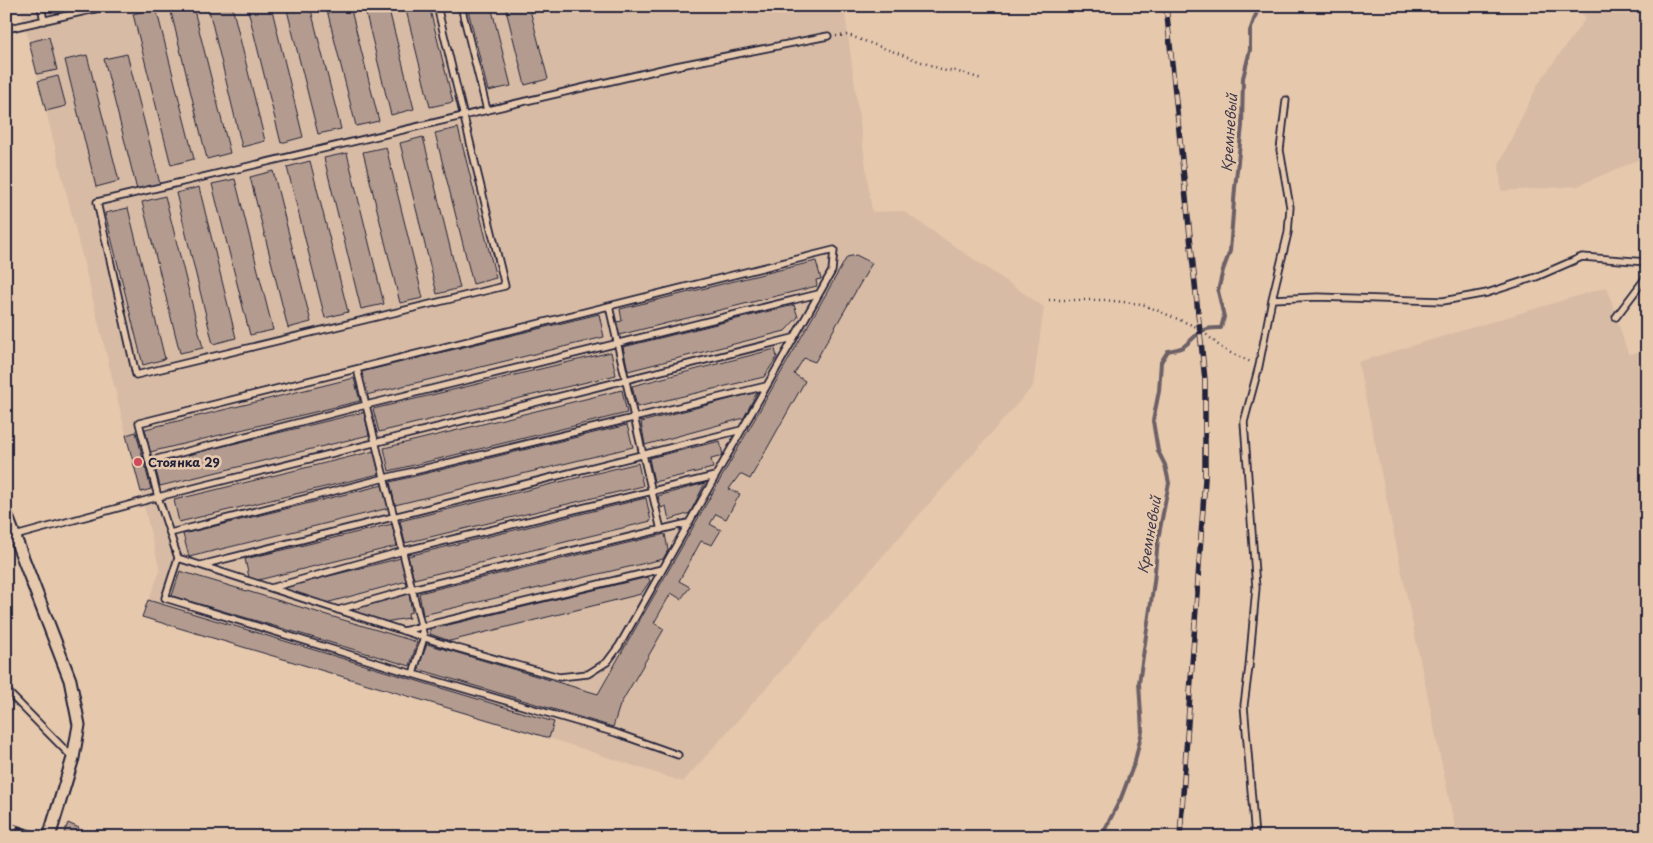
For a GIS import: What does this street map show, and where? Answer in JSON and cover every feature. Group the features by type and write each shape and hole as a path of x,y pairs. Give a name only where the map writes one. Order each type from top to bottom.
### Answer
{"street":[{"path":"6,514 70,680 78,725 72,758 49,837"}],"lane":[{"path":"41,6 44,21"},
{"path":"6,29 108,6"},
{"path":"437,6 464,116 505,286 136,375 97,202 464,116 671,67 828,36"},
{"path":"461,6 487,110"},
{"path":"1255,837 1244,705 1256,588 1244,422 1259,366 1272,299 1288,233 1290,207 1280,150 1286,100"},
{"path":"178,558 404,631 559,677 588,674 607,662 619,646 832,271 834,250 139,423 158,497 178,558 165,598 413,674 616,733 678,755"},
{"path":"1272,299 1318,297 1443,301 1487,293 1536,277 1582,257 1647,262"},
{"path":"1616,317 1647,276"},
{"path":"149,461 366,405 818,294"},
{"path":"610,306 661,530"},
{"path":"14,536 158,497 793,338"},
{"path":"357,369 424,637 413,674"},
{"path":"170,533 385,478 766,386"},
{"path":"199,565 741,430"},
{"path":"270,588 403,551 715,476"},
{"path":"338,610 412,589 688,523"},
{"path":"404,631 662,569"},
{"path":"6,690 72,758"}],"path":[{"path":"828,36 848,34 946,71 955,71 982,79"},
{"path":"1050,300 1104,300 1142,304 1199,328 1224,350 1259,366"}],"shaded area":[{"path":"20,6 844,6 872,212 903,211 1044,307 1033,386 683,782 549,738 142,617 160,571"},
{"path":"1575,6 1647,6 1647,156 1577,186 1501,191 1499,164 1538,84 1586,18"},
{"path":"1607,287 1628,354 1647,352 1647,837 1457,837 1358,362"}],"building":[{"path":"175,6 193,6 230,153 207,159 170,8"},
{"path":"208,6 232,6 265,141 242,147"},
{"path":"247,6 271,6 303,137 281,143"},
{"path":"286,6 310,6 341,129 318,134"},
{"path":"326,6 350,6 379,121 356,126"},
{"path":"364,6 388,6 414,109 391,115"},
{"path":"405,6 429,6 453,102 430,107"},
{"path":"467,6 491,6 511,86 488,91"},
{"path":"505,6 529,6 548,79 525,85"},
{"path":"156,8 194,159 171,165 133,14"},
{"path":"49,37 57,70 37,74 29,42"},
{"path":"127,54 160,184 137,190 104,59"},
{"path":"87,55 119,181 96,187 65,60"},
{"path":"58,76 66,106 46,111 38,81"},
{"path":"458,128 496,278 473,284 435,133"},
{"path":"423,137 460,288 437,294 400,143"},
{"path":"386,147 423,298 400,303 363,152"},
{"path":"347,153 384,304 361,309 324,158"},
{"path":"310,161 348,312 325,318 287,167"},
{"path":"273,171 311,322 288,328 250,177"},
{"path":"235,179 273,330 250,335 212,184"},
{"path":"199,187 236,338 213,344 176,193"},
{"path":"165,196 203,348 180,353 142,202"},
{"path":"128,208 165,359 143,365 105,213"},
{"path":"856,255 872,263 815,362 804,358 794,374 805,381 750,479 740,474 729,489 740,494 726,519 716,514 710,524 721,530 712,545 701,541 679,581 690,587 681,599 671,593 654,623 664,629 620,705 613,727 418,669 427,644 598,694 847,257"},
{"path":"816,261 821,279 816,280 817,286 619,335 616,322 622,321 620,309"},
{"path":"794,305 798,317 785,331 628,371 623,347"},
{"path":"599,314 604,337 366,395 361,372"},
{"path":"775,349 777,357 764,377 637,407 632,386"},
{"path":"611,352 616,375 379,432 373,409"},
{"path":"354,378 360,401 150,452 145,429"},
{"path":"622,390 627,413 389,471 384,448"},
{"path":"757,392 744,418 645,445 641,422"},
{"path":"364,412 369,435 160,486 154,463"},
{"path":"627,425 633,447 395,505 390,482"},
{"name":"Стоянка 29","path":"136,432 151,489 141,492 126,435"},
{"path":"720,441 723,456 711,459 713,468 654,482 649,458"},
{"path":"374,451 379,474 179,522 174,500"},
{"path":"638,463 643,486 405,543 400,521"},
{"path":"705,483 690,513 669,520 666,506 661,508 658,496"},
{"path":"383,485 389,508 189,557 183,534"},
{"path":"646,498 651,521 414,579 408,556"},
{"path":"392,524 397,546 250,582 245,559"},
{"path":"665,534 668,550 663,559 423,615 419,593"},
{"path":"401,558 407,581 326,603 286,594 285,587"},
{"path":"180,571 417,642 410,666 172,596"},
{"path":"648,577 650,581 641,594 450,641 430,634 430,625 444,626"},
{"path":"409,594 412,612 408,613 409,618 384,622 354,613 354,607"},
{"path":"148,600 554,722 549,738 142,617"},
{"path":"68,823 79,828 76,837 64,833"}],"waterway":[{"name":"Кремневый","path":"1101,837 1121,798 1135,761 1142,731 1139,683 1154,582 1158,539 1169,483 1165,465 1158,451 1153,421 1159,391 1161,362 1168,351 1183,347 1203,330 1221,328 1224,317 1218,291 1230,251 1242,126 1243,78 1250,50 1250,31 1259,6"}],"railway":[{"path":"1166,6 1205,380 1205,479 1180,837"},
{"path":"6,824 47,837"}],"place":[{"name":"Стоянка 29","path":"138,462"}]}
